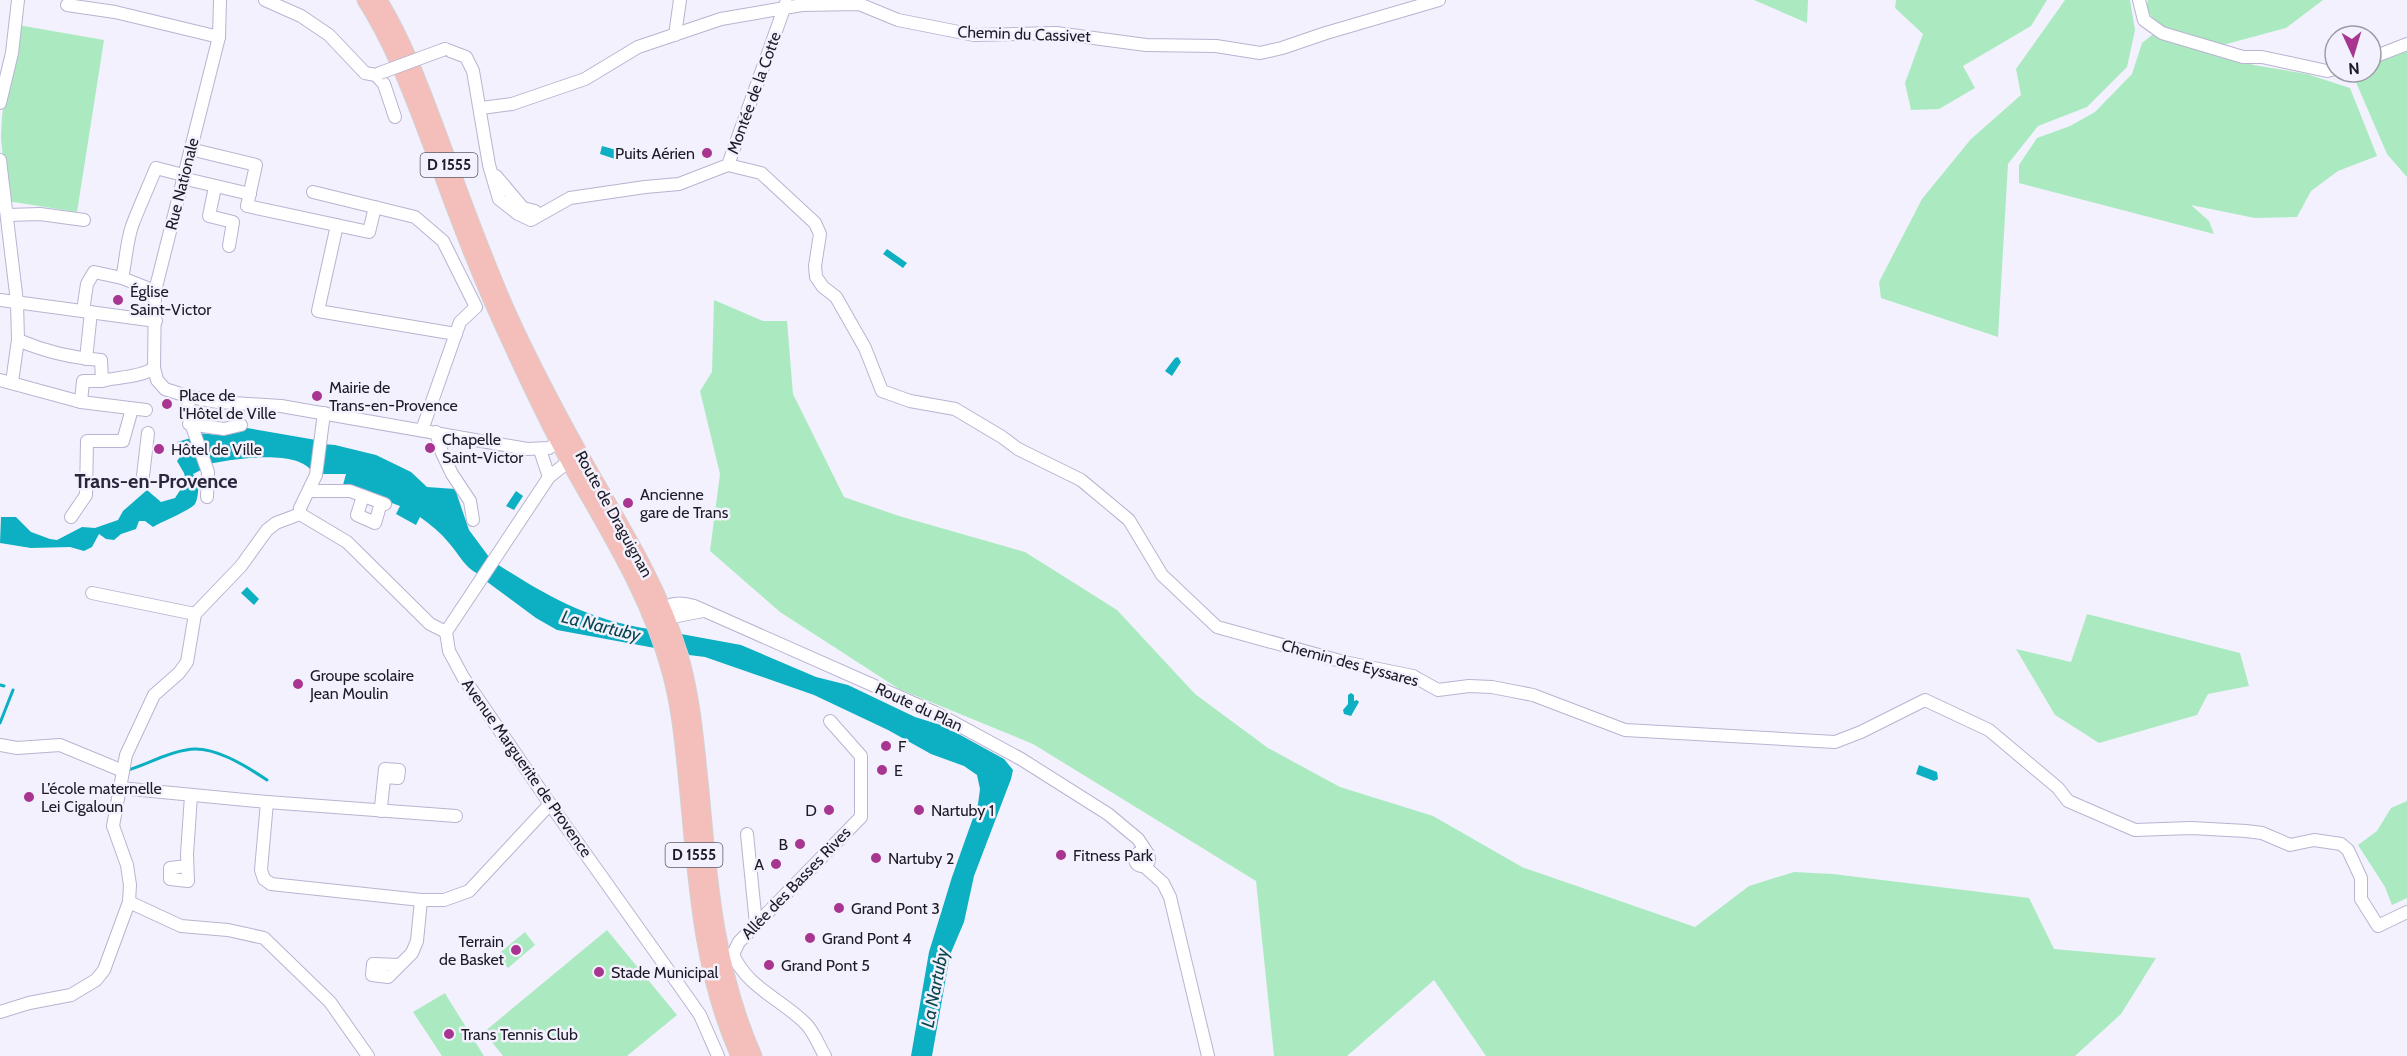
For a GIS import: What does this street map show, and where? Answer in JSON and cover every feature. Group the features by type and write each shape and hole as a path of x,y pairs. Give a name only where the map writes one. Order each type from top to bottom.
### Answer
{"main road":[{"name":"Route de Draguignan","path":"365,0 394,51 478,270 518,360 560,443 567,466 662,620 680,656 693,717 718,943 736,1015 754,1056"},
{"name":"Route de Draguignan","path":"379,0 405,48 488,267 509,315 615,516 638,554 662,620 664,650 680,720 700,916 706,951 724,1019 740,1056"}],"street":[{"path":"0,103 12,53 18,0"},
{"name":"Rue Nationale","path":"154,368 155,291 219,37 220,0"},
{"path":"265,0 301,16 329,35 365,73 378,74 384,84 395,117"},
{"path":"675,35 680,0"},
{"name":"Chemin du Cassivet","path":"481,108 512,104 585,79 638,47 721,19 786,4 859,4 898,21 974,35 1056,33 1146,45 1216,46 1260,53 1439,0"},
{"path":"2139,0 2144,20 2162,33 2243,57 2262,57 2323,70"},
{"name":"Montée de la Cotte","path":"378,74 445,49 466,57 473,71 481,108 489,165 523,208 542,213 570,198 679,184 728,165 786,4"},
{"path":"67,5 115,12 219,37"},
{"path":"2383,53 2407,44"},
{"path":"190,149 256,165 247,206 369,232 375,207"},
{"path":"0,160 17,302 18,340 6,381 81,402 146,410"},
{"name":"Chemin des Eyssares","path":"728,165 761,173 815,223 820,234 816,277 823,287 836,297 865,348 882,392 955,409 1018,449 1081,480 1129,520 1162,575 1217,627 1344,662 1413,676 1438,690 1469,686 1492,687 1533,695 1625,730 1835,742 1861,732 1925,699 1989,730 2058,788 2068,801 2135,830 2191,828 2246,831 2262,833 2290,845 2314,840 2341,843 2348,850 2361,878 2361,899 2379,926 2407,912"},
{"path":"122,278 126,261 125,251 132,227 156,168 250,194"},
{"path":"215,187 209,216 233,222 229,246"},
{"path":"313,192 415,217 443,241 476,307 458,328 422,430"},
{"path":"7,215 40,214 84,220"},
{"path":"337,225 318,310 458,328"},
{"path":"86,359 87,284 94,272 122,278 155,291"},
{"path":"0,300 156,321"},
{"path":"18,340 47,351 101,360 102,381"},
{"path":"81,402 83,381 102,381 146,374 154,368 157,380 165,389 190,397 218,402 281,406 540,450 560,443 567,436 568,428"},
{"path":"190,397 187,412 207,470 207,497"},
{"path":"71,517 86,495 87,441 123,441 132,409"},
{"path":"300,514 300,508 316,474 324,414"},
{"path":"191,429 224,429 241,425"},
{"path":"436,432 442,453 452,474 470,501 473,520"},
{"path":"143,476 148,433"},
{"path":"540,450 549,477"},
{"path":"300,514 347,542 430,624 446,632 549,477 567,466 583,472 597,495 615,516"},
{"path":"309,490 350,491 383,503 375,523 357,515 363,496"},
{"path":"0,1012 71,995 96,980 104,970 129,902 130,885 127,865 113,826 126,755 154,695 179,673 187,662 195,614 241,566 267,530 276,523 300,514"},
{"path":"92,593 195,614"},
{"name":"Route du Plan","path":"662,620 704,610 938,714 1083,796 1122,826 1138,839 1144,857 1170,897 1208,1056"},
{"name":"Avenue Marguerite de Provence","path":"446,632 449,651 463,677 550,804 686,994 700,1016 718,1056"},
{"name":"Allée des Basses Rives","path":"825,1056 807,1025 770,997 738,966 733,954 739,942 861,817 861,756 830,721"},
{"path":"0,745 17,748 60,746 123,771"},
{"path":"381,811 384,777"},
{"path":"120,788 191,796 456,816"},
{"path":"187,866 191,796"},
{"path":"267,802 261,870 264,879 271,884 421,900 444,900 469,891 550,804"},
{"path":"747,834 756,924"},
{"path":"399,965 412,953 417,941 421,900"},
{"path":"129,902 181,926 228,930 264,938 330,1002 368,1056"}],"green space":[{"path":"1754,0 1808,0 1807,23"},
{"path":"1896,0 2047,0 2031,26 1963,66 1975,88 1939,109 1911,110 1905,83 1923,34 1895,8"},
{"path":"2065,0 2130,0 2135,30 2127,67 2087,107 2038,126 2008,164 1998,337 1881,298 1879,282 1922,199 1971,139 2021,95 2016,69"},
{"path":"2148,0 2323,0 2286,28 2219,46 2161,29 2146,9"},
{"path":"18,25 104,40 77,212 7,201 1,138 2,116"},
{"path":"2152,35 2254,65 2307,74 2323,79 2323,84 2338,84 2350,88 2377,156 2338,171 2311,191 2297,217 2255,218 2191,205 2209,221 2214,234 2019,183 2019,165 2037,138 2070,126 2095,112 2132,74 2142,43"},
{"path":"2407,51 2407,177 2387,154 2357,84 2383,84 2383,60"},
{"path":"714,300 763,321 787,321 793,394 844,497 899,516 1025,552 1117,610 1195,694 1268,748 1340,787 1433,816 1522,867 1695,927 1749,886 1794,872 1833,874 2029,898 2054,949 2156,958 2121,1014 2075,1056 1486,1056 1434,980 1347,1056 1274,1056 1256,881 1033,744 899,689 780,612 710,551 720,474 700,391 712,372"},
{"path":"2087,614 2240,653 2249,686 2208,694 2197,715 2099,743 2055,715 2016,649 2071,662"},
{"path":"2407,801 2407,898 2392,905 2385,887 2358,845 2377,831 2391,808"},
{"name":"Stade Municipal","path":"607,930 677,1015 627,1056 503,1056 484,1032"},
{"name":"Terrain de Basket","path":"525,932 535,945 508,968 497,955"},
{"name":"Trans Tennis Club","path":"445,993 484,1056 442,1056 413,1012"}],"water":[{"path":"602,146 620,151 621,156 618,160 600,154"},
{"path":"887,249 907,263 903,268 883,254"},
{"path":"1178,357 1181,362 1172,376 1165,371"},
{"path":"241,427 316,440 313,473 305,465 294,460 280,458 249,458 209,464 196,433 220,435"},
{"path":"191,438 203,469 193,474 199,484 198,494 195,504 188,509 153,527 145,521 139,521 136,529 121,534 114,540 106,539 99,534 92,547 84,551 70,547 31,548 0,543 1,517 16,517 31,532 57,540 82,527 95,528 118,520 123,511 147,490 161,502 175,498 186,481 177,461 183,453 177,442"},
{"path":"323,444 376,455 411,472 427,487 455,489 469,530 489,557 478,574 465,564 443,536 420,517 416,525 396,514 400,506 343,485 346,474 318,474"},
{"path":"516,491 523,496 514,510 506,506"},
{"name":"La Nartuby","path":"497,564 534,587 587,613 649,629 655,648 557,630 536,618 486,581"},
{"path":"247,587 259,599 254,605 241,593"},
{"name":"La Nartuby","path":"681,634 741,645 816,677 848,685 915,717 944,726 1004,759 1013,770 974,876 964,922 950,955 932,1056 911,1056 929,952 978,804 980,789 977,775 964,766 931,754 888,730 814,695 705,657 689,655"},
{"path":"1351,693 1354,695 1354,701 1359,702 1351,716 1344,714 1343,710 1348,704 1348,695"},
{"path":"1919,765 1937,772 1938,779 1934,781 1916,774"}],"waterway":[{"path":"0,685 4,686"},
{"path":"0,723 13,690"},
{"path":"128,770 171,754 196,749 218,753 267,780"}],"place":[{"name":"Puits Aérien","path":"707,153"},
{"name":"Église Saint-Victor","path":"118,300"},
{"name":"Mairie de Trans-en-Provence","path":"317,396"},
{"name":"Place de l'Hôtel de Ville","path":"167,404"},
{"name":"Chapelle Saint-Victor","path":"430,448"},
{"name":"Hôtel de Ville","path":"159,449"},
{"name":"Ancienne gare de Trans","path":"628,503"},
{"name":"Groupe scolaire Jean Moulin","path":"298,684"},
{"name":"F","path":"886,746"},
{"name":"E","path":"882,770"},
{"name":"L’école maternelle Lei Cigaloun","path":"29,797"},
{"name":"D","path":"829,810"},
{"name":"Nartuby 1","path":"919,810"},
{"name":"B","path":"800,844"},
{"name":"Fitness Park","path":"1061,855"},
{"name":"Nartuby 2","path":"876,858"},
{"name":"A","path":"776,864"},
{"name":"Grand Pont 3","path":"839,908"},
{"name":"Grand Pont 4","path":"810,938"},
{"name":"Terrain de Basket","path":"516,950"},
{"name":"Grand Pont 5","path":"769,965"},
{"name":"Stade Municipal","path":"599,972"},
{"name":"Trans Tennis Club","path":"449,1034"}],"district":[{"name":"Trans-en-Provence","path":"156,481"}]}
